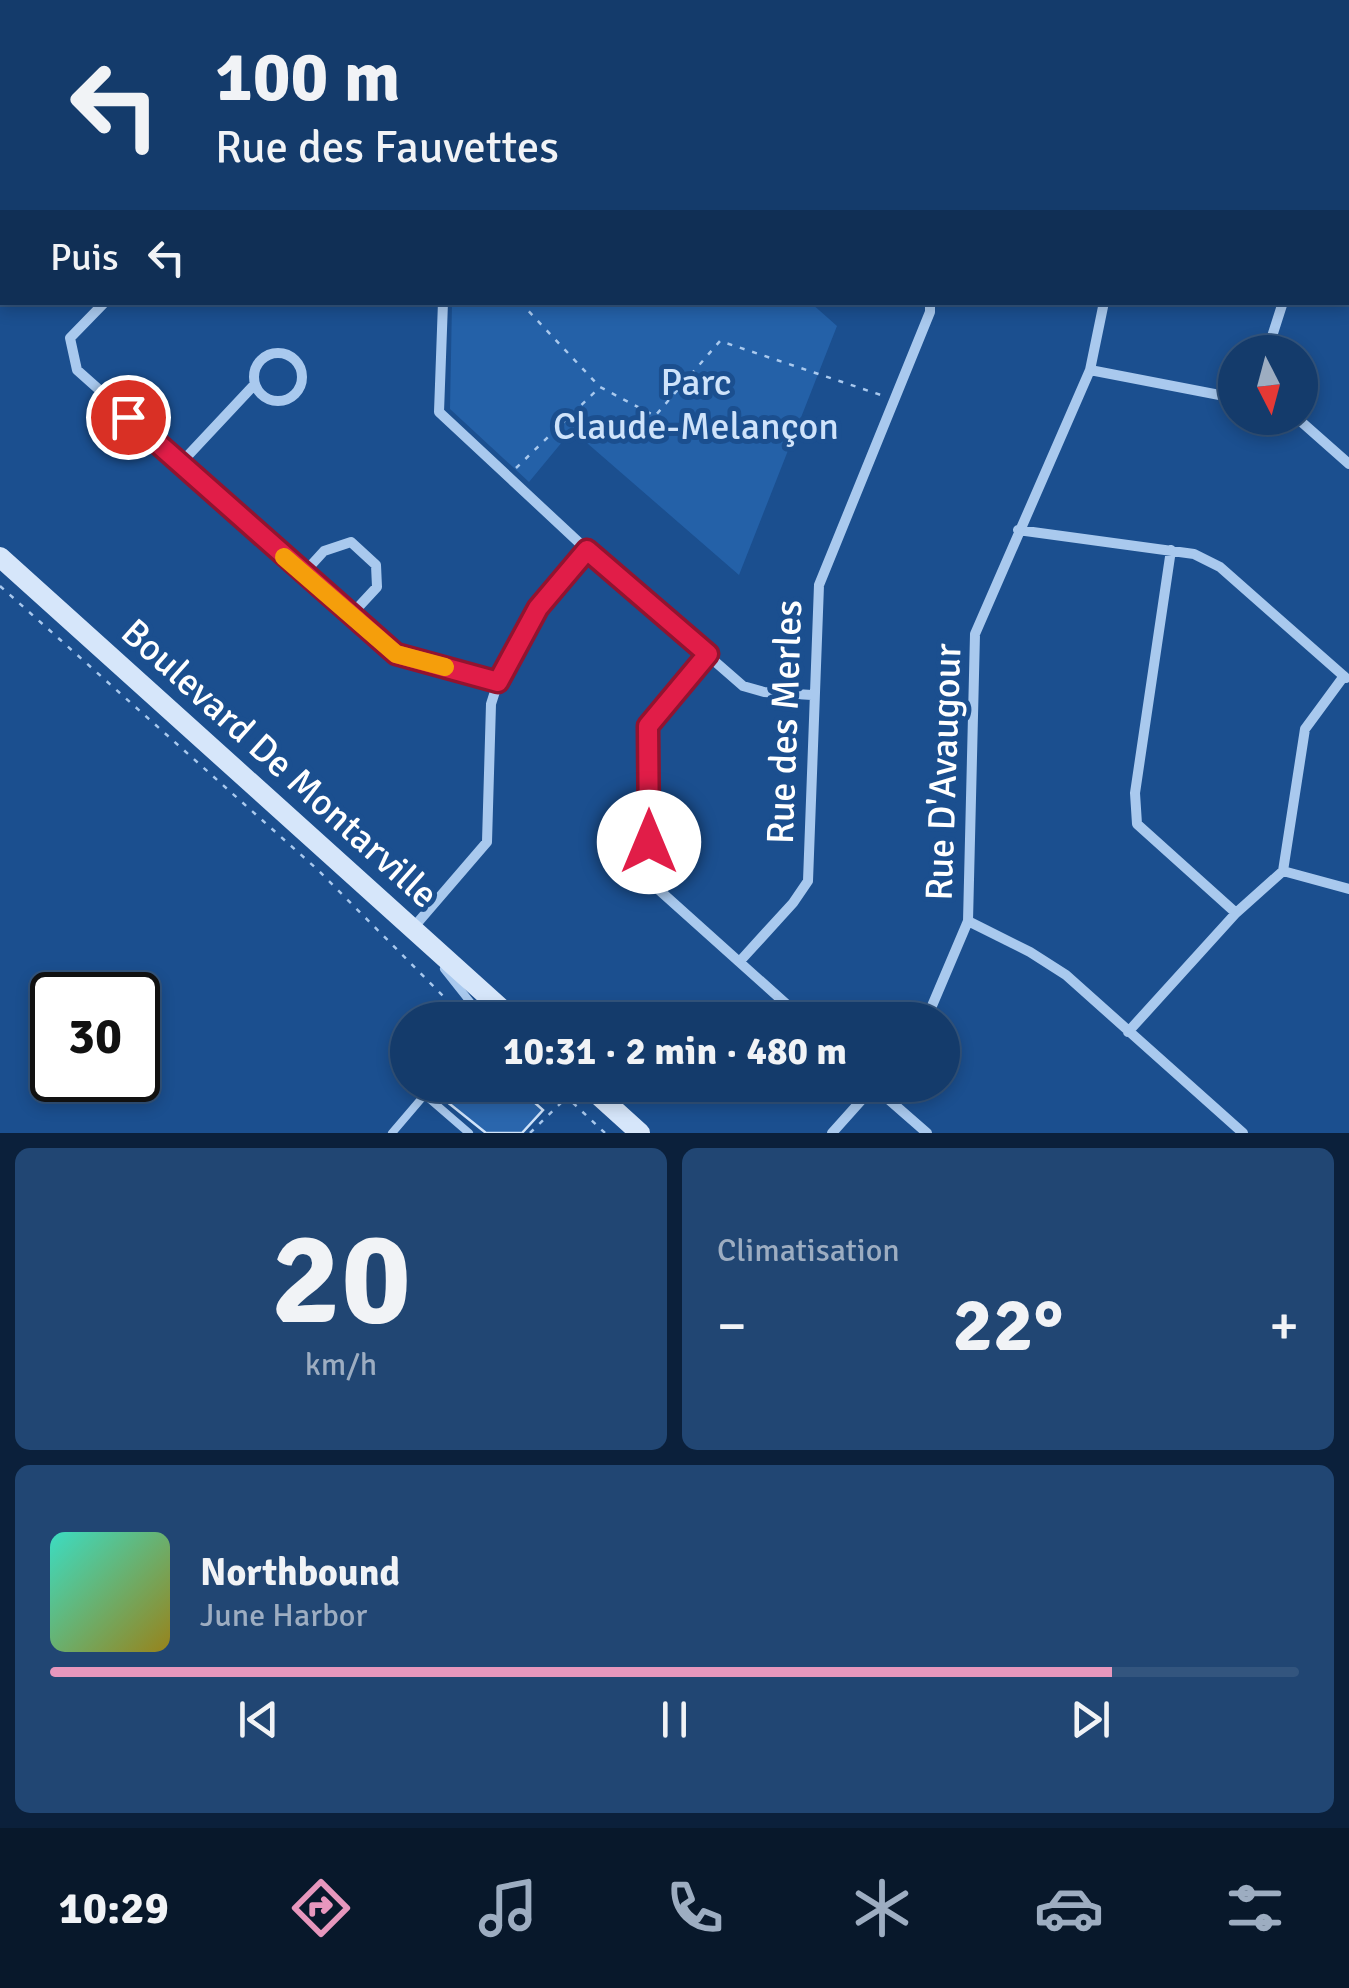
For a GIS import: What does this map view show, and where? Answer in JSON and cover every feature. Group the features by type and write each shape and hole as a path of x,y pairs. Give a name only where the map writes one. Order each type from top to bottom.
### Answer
{"street":[{"path":"101,305 70,338 76,370 396,654 498,682"},
{"path":"443,305 439,412 587,550 742,686 764,692 812,695"},
{"name":"Rue des Merles","path":"741,960 794,903 808,881 819,585 930,305"},
{"name":"Rue D'Avaugour","path":"934,1002 968,921 975,634 1090,370 1103,305"},
{"path":"1272,335 1281,305"},
{"path":"180,464 254,384 256,368 266,356 283,354 301,370 301,386 284,401 263,397 254,384"},
{"path":"1090,370 1218,395"},
{"path":"1316,435 1349,464"},
{"path":"1018,530 1194,554 1220,567 1346,679 1305,729 1283,872 1236,914 1128,1032"},
{"path":"303,574 324,551 352,542 376,565 377,587 351,615"},
{"path":"412,929 486,842 491,704 498,682 538,608 587,550"},
{"path":"1171,550 1135,793 1137,824 1236,914"},
{"name":"Boulevard De Montarville","path":"0,557 494,1002"},
{"path":"708,654 648,726 649,881 785,1002"},
{"path":"1283,872 1349,889"},
{"path":"968,921 1066,975 1243,1133"},
{"path":"606,1102 640,1133"},
{"path":"832,1133 860,1102"},
{"path":"892,1102 927,1133"}],"lane":[{"path":"429,944 470,1002"},
{"path":"392,1133 419,1102"},
{"path":"433,1102 469,1133"}],"path":[{"path":"523,305 600,387 655,416 720,342 894,400"},
{"path":"508,476 600,387"},
{"name":"Boulevard De Montarville","path":"0,586 318,870 451,1002"},
{"path":"530,1133 563,1102"},
{"path":"571,1102 605,1133"}],"green space":[{"name":"Parc Claude-Melançon","path":"452,305 813,305 837,326 739,575 572,430 529,482 450,409"}],"building":[{"path":"447,1102 534,1102 543,1110 522,1133 486,1133"}],"slow traffic":[{"path":"284,557 396,654 445,667"}],"route":[{"path":"128,417 396,654 498,682 538,608 587,550 708,654 648,726 649,842"}]}
